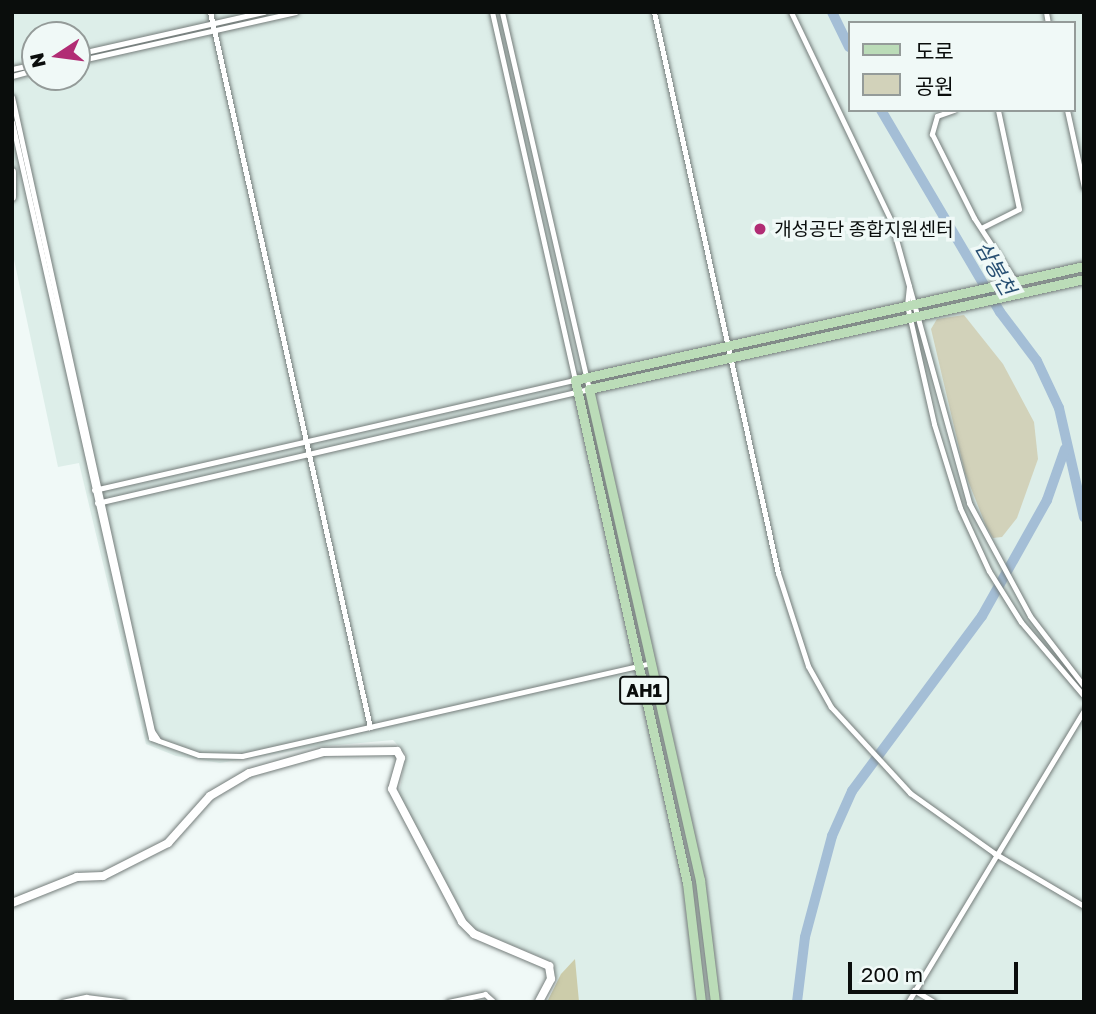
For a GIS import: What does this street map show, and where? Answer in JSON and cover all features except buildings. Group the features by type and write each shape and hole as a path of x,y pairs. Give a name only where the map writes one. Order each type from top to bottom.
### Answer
{"main road":[{"path":"575,380 1084,266"},
{"path":"589,389 1084,279"},
{"name":"AH1","path":"575,380 687,883 701,1002"},
{"name":"AH1","path":"589,389 700,880 715,1002"}],"street":[{"path":"210,12 370,727"},
{"path":"91,58 264,12"},
{"path":"91,51 296,12"},
{"path":"96,489 575,380 492,12"},
{"path":"99,502 589,389 502,12"},
{"path":"654,12 778,573 800,648 831,707 880,764 928,808 994,853 1084,906"},
{"path":"791,12 882,199 909,282 915,316 956,466 995,559 1046,639 1084,686"},
{"path":"12,97 96,489"},
{"path":"948,112 937,116 930,129 981,228 1014,282"},
{"path":"981,228 1019,209 998,112"},
{"path":"1067,112 1084,187"},
{"path":"12,122 152,731 160,742"},
{"path":"12,172 12,197"},
{"path":"915,316 946,471 989,571 1037,645 1084,696"},
{"path":"99,502 147,732 160,742 199,755 242,756 651,663"},
{"path":"908,1002 994,853 1084,710"},
{"path":"12,903 77,877 103,876 168,844 210,796 249,773 323,752 397,751 401,758 392,789 462,922 474,934 549,967 551,979 539,1002"},
{"path":"914,990 934,1002"},
{"path":"448,1002 485,994 494,1002"},
{"path":"62,1002 86,997 124,1002"}],"shaded area":[{"path":"12,12 1084,12 1084,1002 547,1002 557,983 552,962 470,927 399,794 406,754 393,740 316,747 220,763 176,756 146,744 79,463 58,467 12,250"}],"green space":[{"path":"964,315 1003,364 1034,422 1038,459 1017,518 1002,537 993,538 986,526 965,473 931,329 937,319"},
{"path":"575,959 579,1002 547,1002 561,974"}],"waterway":[{"name":"삼봉천","path":"832,12 848,45"},
{"name":"삼봉천","path":"882,112 1000,312 1037,361 1059,408 1084,517"},
{"path":"797,1002 805,937 832,836 852,791 982,616 1047,500 1065,449"}],"place":[{"name":"개성공단 종합지원센터","path":"760,229"}]}
